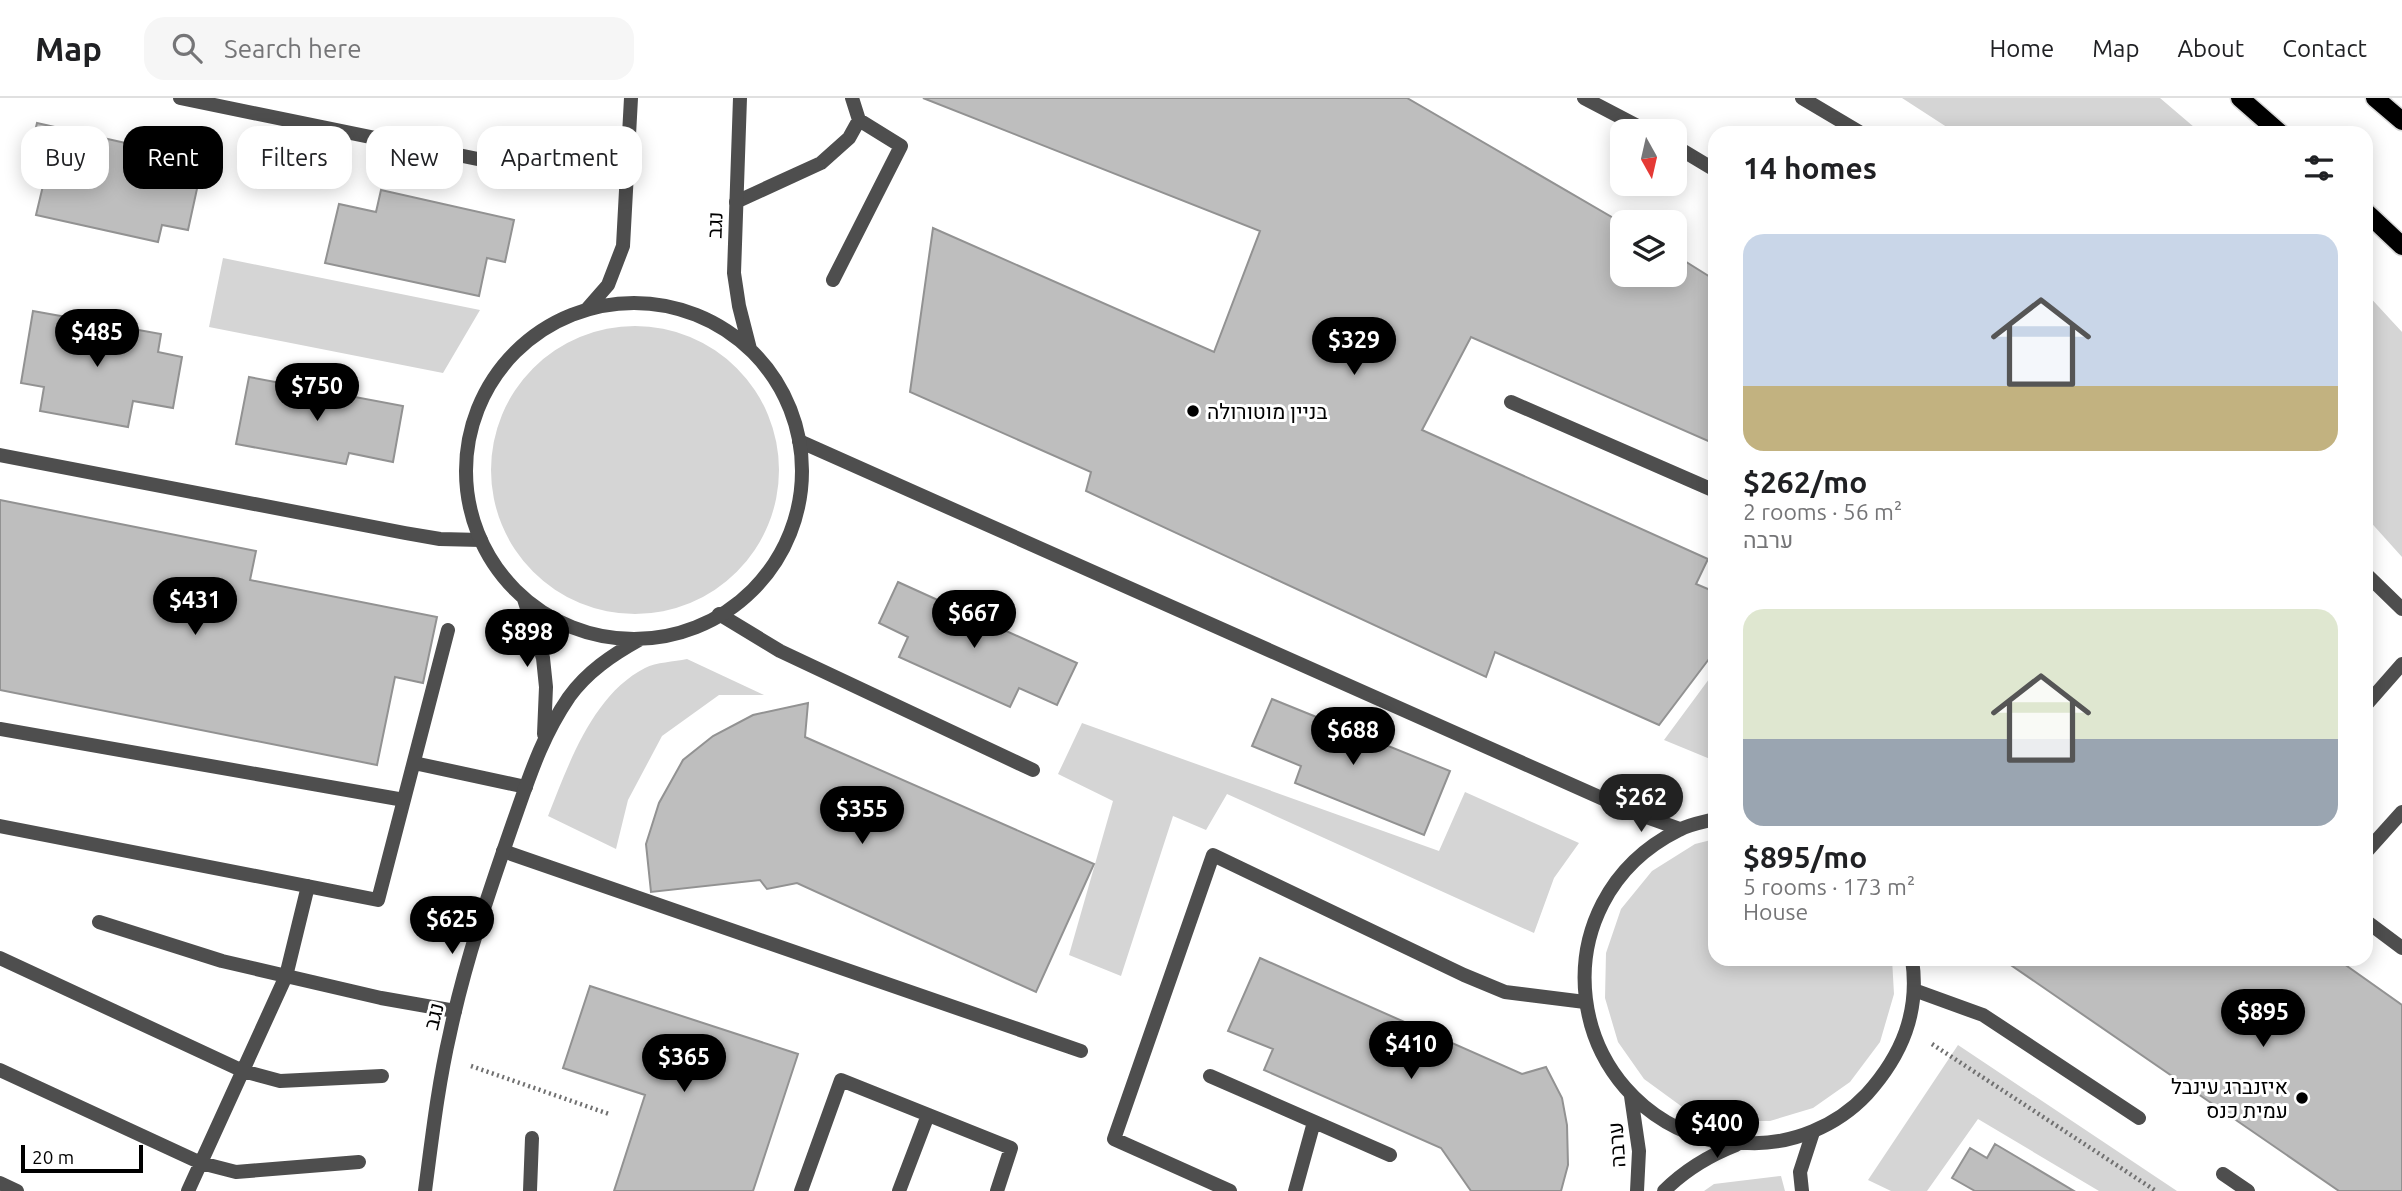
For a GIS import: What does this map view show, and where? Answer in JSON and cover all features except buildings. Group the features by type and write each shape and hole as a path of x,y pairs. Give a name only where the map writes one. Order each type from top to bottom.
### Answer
{"main road":[{"path":"2240,98 2272,126"},
{"path":"2375,98 2402,121"},
{"path":"2373,219 2402,246"}],"street":[{"path":"180,98 477,159"},
{"path":"587,309 608,285 623,246 631,98"},
{"name":"נגב","path":"740,98 734,274 750,351"},
{"path":"833,280 901,146 859,120 852,98"},
{"path":"1584,98 1624,119"},
{"path":"1802,98 1849,126"},
{"path":"736,202 821,163 849,138 859,120"},
{"path":"1687,153 1708,166"},
{"path":"634,302 680,309 726,329 750,351 764,362 790,404 803,457 799,512 777,561 741,602 694,629 640,640 598,636 558,622 524,599 489,559 470,511 465,459 477,408 504,363 543,328 587,309 634,302"},
{"path":"1511,402 1708,488"},
{"path":"799,441 1623,808 1680,829"},
{"path":"0,455 405,533 440,539 481,540"},
{"path":"2373,581 2402,609"},
{"name":"נגב","path":"524,599 543,658 546,687 544,736"},
{"path":"719,614 780,651 1033,770"},
{"path":"0,827 378,900 448,630"},
{"name":"נגב","path":"425,1191 445,1058 455,1011 503,851 544,736 570,695 592,671 640,640"},
{"path":"2373,697 2402,664"},
{"path":"0,729 404,800"},
{"path":"414,763 526,787"},
{"path":"2373,844 2402,812"},
{"path":"1708,821 1680,829 1636,859 1604,900 1586,950 1585,1002 1601,1053 1631,1096 1674,1127 1718,1142 1766,1144 1813,1132 1855,1107 1887,1072 1908,1028 1914,990 1912,966"},
{"path":"503,851 1081,1051"},
{"path":"1230,1191 1114,1139 1213,855 1505,992 1585,1002"},
{"path":"188,1191 286,976 308,886"},
{"path":"99,922 222,961 381,998 455,1011"},
{"path":"2373,926 2402,948"},
{"path":"0,958 243,1071 280,1081 382,1076"},
{"path":"1914,990 1983,1014 2139,1118"},
{"path":"0,1070 201,1163 236,1172 359,1162"},
{"path":"1210,1076 1391,1155"},
{"path":"801,1191 841,1080 1011,1148 997,1191"},
{"name":"ערבה","path":"1631,1096 1639,1151 1637,1191"},
{"path":"900,1191 928,1115"},
{"path":"1295,1191 1314,1122"},
{"path":"1802,1191 1801,1172 1813,1132"},
{"path":"530,1191 532,1138"},
{"path":"1664,1191 1679,1176 1709,1156 1740,1143"},
{"path":"2223,1174 2248,1191"},
{"path":"0,1183 17,1191"}],"path":[{"path":"1908,1028 2156,1191"},
{"path":"445,1058 609,1114"}],"shaded area":[{"path":"1902,98 2160,98 2193,126 1945,126"},
{"path":"223,258 480,310 443,373 209,327"},
{"path":"2373,301 2402,332 2402,557 2373,525"},
{"path":"635,326 663,329 690,337 715,350 737,368 755,390 768,415 776,442 779,470 776,498 768,525 755,550 737,572 715,590 690,603 663,611 635,614 607,611 580,603 555,590 533,572 515,550 502,525 494,498 491,470 494,442 502,415 515,390 533,368 555,350 580,337 607,329"},
{"path":"687,659 764,695 719,695 662,736 628,800 616,849 548,816 584,733 610,695 626,680 649,666"},
{"path":"1708,680 1708,758 1664,740"},
{"path":"1082,723 1439,851 1465,792 1579,843 1554,878 1534,933 1227,794 1206,830 1173,816 1121,976 1069,955 1113,801 1058,774"},
{"path":"1708,841 1708,966 1892,966 1894,994 1880,1042 1850,1082 1813,1108 1770,1121 1724,1121 1681,1106 1644,1079 1618,1042 1605,998 1606,953 1621,909 1652,871 1695,844"},
{"path":"1958,1045 2177,1191 2099,1191 1978,1119 1927,1191 1891,1191 1868,1180"},
{"path":"1781,1176 1785,1191 1704,1191 1714,1184"}],"place":[{"name":"בניין מוטורולה","path":"1193,411"},
{"name":"איזנברג עינבל עמית כנס","path":"2302,1098"}]}
